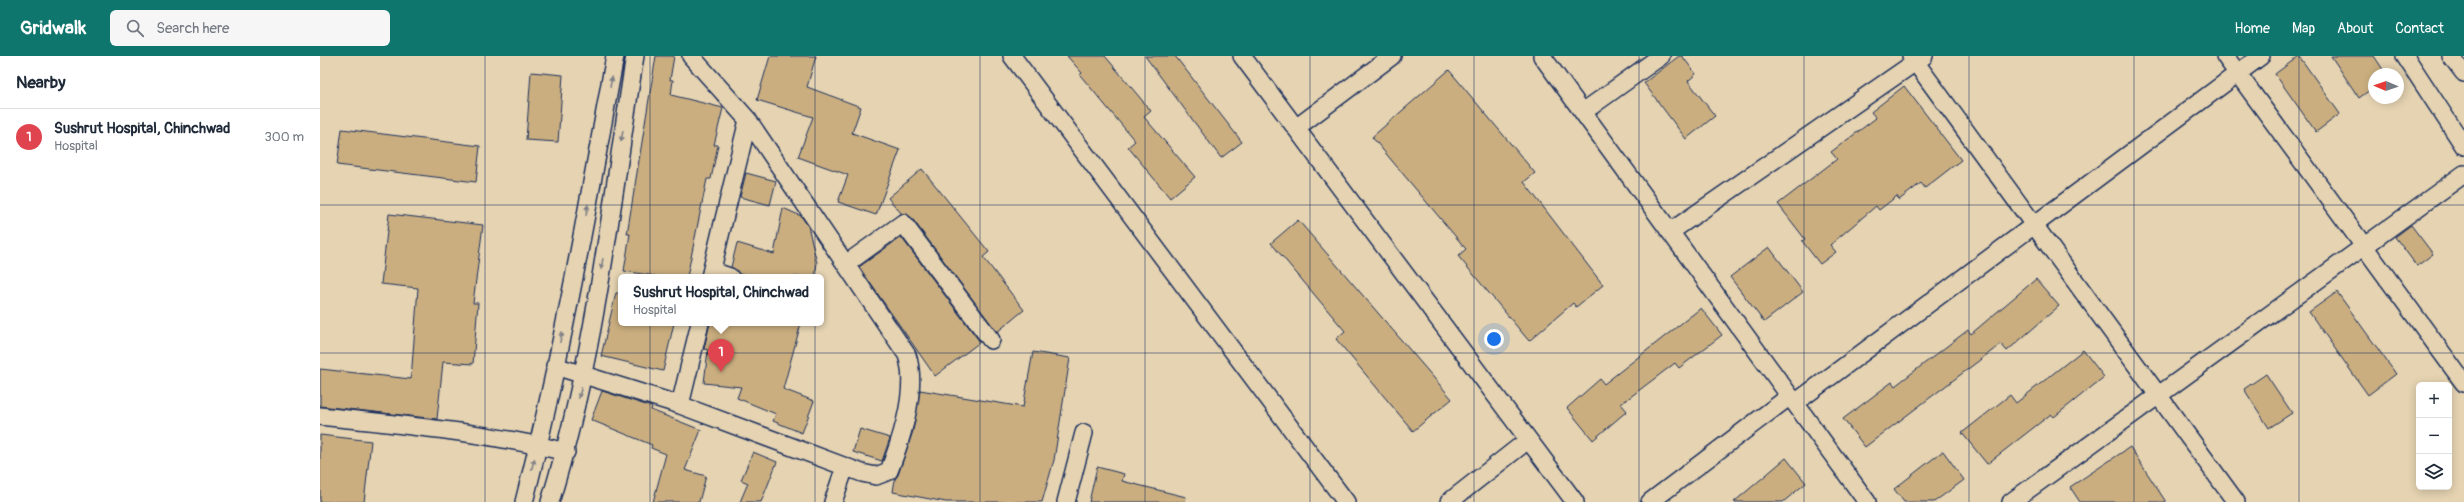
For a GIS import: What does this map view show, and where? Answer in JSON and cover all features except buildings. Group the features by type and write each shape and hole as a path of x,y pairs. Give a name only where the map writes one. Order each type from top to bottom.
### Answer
{"street":[{"path":"524,502 538,445 586,219 615,56"},
{"path":"550,502 566,452 585,374 635,56"},
{"path":"555,366 585,374 680,405 845,467 876,476 889,471 900,436 912,381 911,368 901,345 748,120 691,56"},
{"path":"1012,56 1346,502"},
{"path":"1242,56 1575,502"},
{"path":"1296,128 1392,56"},
{"path":"1542,56 1867,502"},
{"path":"1583,112 1661,56"},
{"path":"2226,56 2464,383"},
{"path":"1650,502 2034,225 2261,56"},
{"path":"2405,56 2417,72 2464,146"},
{"path":"2451,56 2464,73"},
{"path":"1670,232 1917,58 2034,225 2236,502"},
{"path":"711,274 748,120"},
{"path":"2011,502 2464,174"},
{"path":"846,264 903,223 992,340"},
{"path":"680,405 699,326"},
{"path":"320,416 452,430 538,445 566,452"},
{"path":"1066,502 1084,433"},
{"path":"1449,502 1528,440"},
{"path":"832,502 845,467"}],"place":[{"name":"Sushrut Hospital, Chinchwad","path":"721,372"}]}
